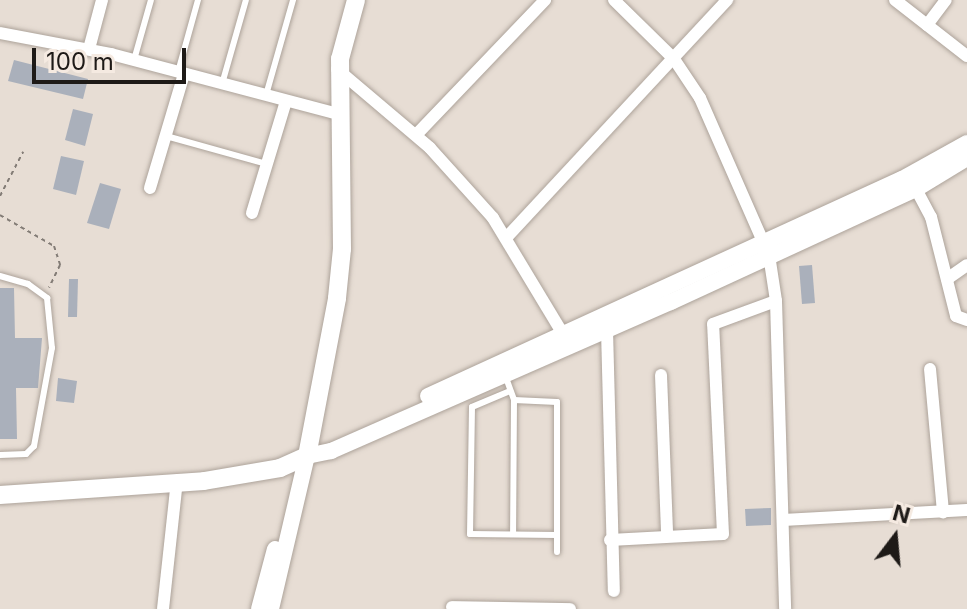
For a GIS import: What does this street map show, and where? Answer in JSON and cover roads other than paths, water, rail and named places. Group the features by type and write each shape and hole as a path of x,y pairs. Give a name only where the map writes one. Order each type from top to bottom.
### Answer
{"main road":[{"path":"304,454 336,249 334,113 337,69 354,0"},
{"path":"304,454 342,249 337,69"},
{"path":"0,495 187,480 304,454"}],"street":[{"path":"89,49 102,0"},
{"path":"416,135 545,0"},
{"path":"614,0 674,59 700,98 767,249 776,301 785,609"},
{"path":"506,238 727,0"},
{"path":"895,0 967,56"},
{"path":"927,25 946,0"},
{"path":"0,33 89,49 334,113"},
{"path":"337,69 416,135 506,238 567,340"},
{"path":"150,188 181,73"},
{"path":"252,213 286,101"},
{"path":"432,400 508,382 567,340 607,330 967,143"},
{"path":"304,454 331,451 432,400 767,249 916,189 967,158"},
{"path":"916,189 931,217 956,316 967,320"},
{"path":"947,279 967,265"},
{"path":"610,540 667,533 723,534 713,324 776,301"},
{"path":"607,330 610,540 614,591"},
{"path":"930,369 943,512"},
{"path":"661,375 667,533"},
{"path":"259,609 304,454"},
{"path":"271,609 304,454"},
{"path":"163,609 187,480"},
{"path":"783,520 967,510"},
{"path":"452,607 570,609"}],"lane":[{"path":"134,60 151,0"},
{"path":"181,73 198,0"},
{"path":"222,84 246,0"},
{"path":"266,95 293,0"},
{"path":"166,136 267,165"},
{"path":"0,276 28,284 45,296 51,312 52,360 37,438 26,454 0,455"},
{"path":"513,534 514,400 508,382 472,407 470,534 557,535"},
{"path":"514,400 557,402 557,552"}]}
